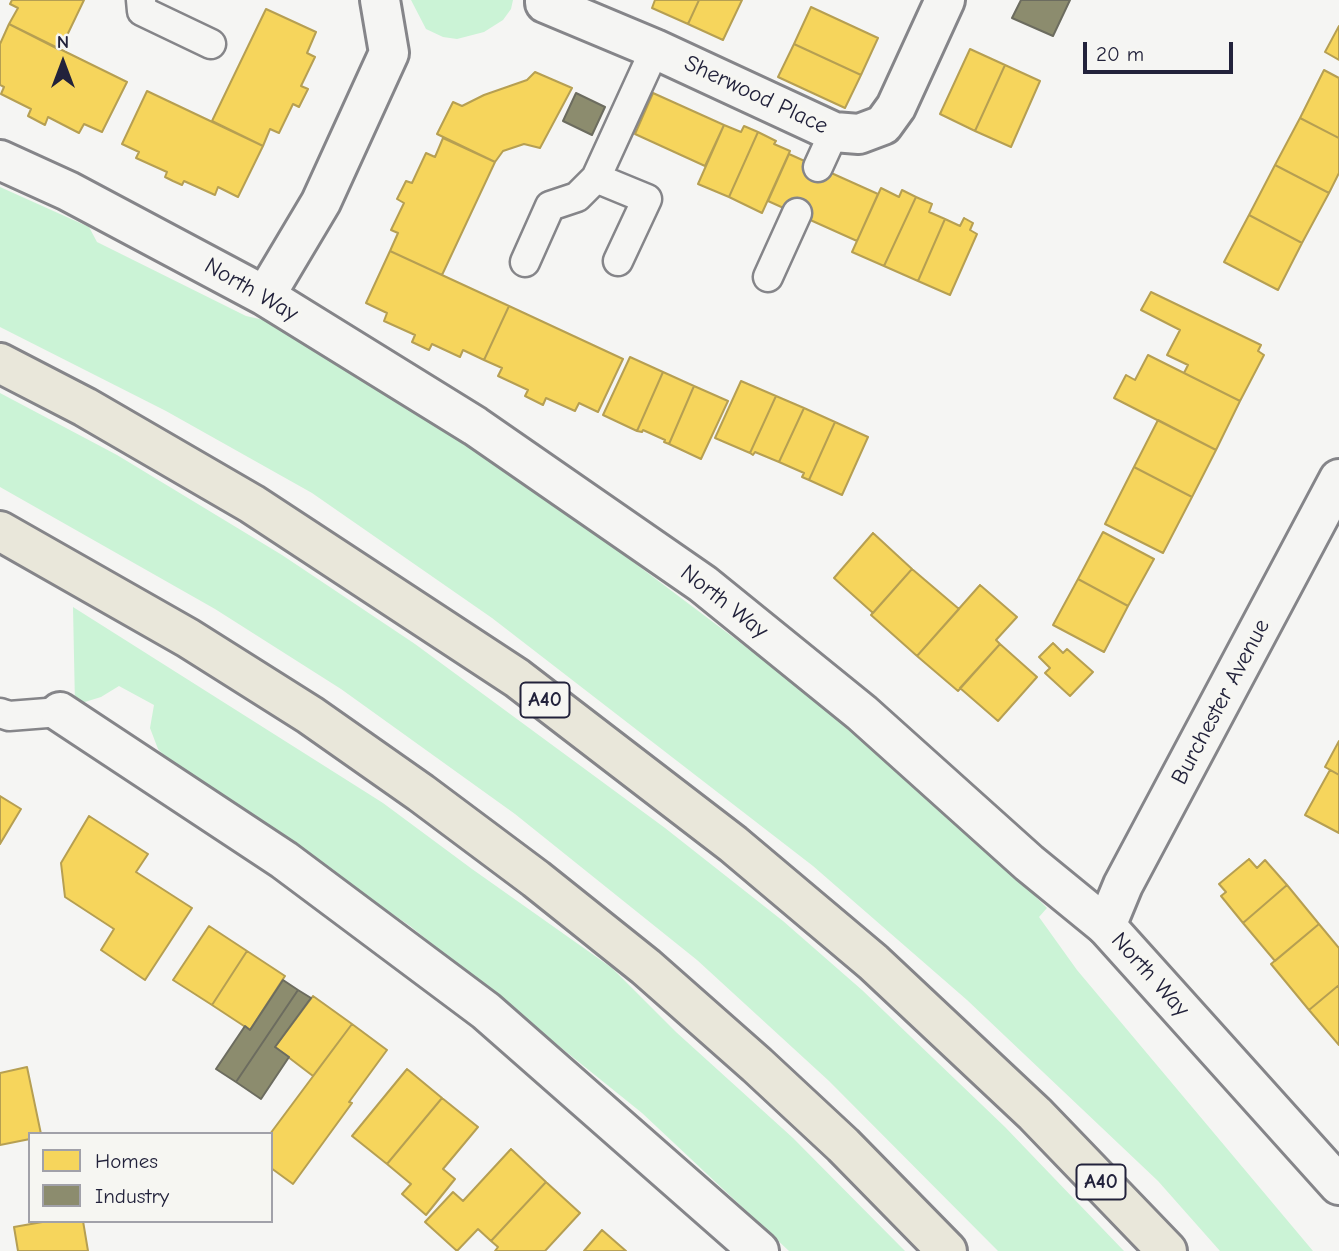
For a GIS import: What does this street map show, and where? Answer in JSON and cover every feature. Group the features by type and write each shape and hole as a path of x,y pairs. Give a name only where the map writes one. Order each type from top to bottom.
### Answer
{"highway":[{"name":"A40","path":"0,363 85,407 252,504 517,678 733,844 873,962 1035,1114 1167,1251"},
{"path":"0,531 188,638 310,715 526,872 646,967 757,1065 843,1145 947,1251"}],"street":[{"path":"265,296 321,202 389,53 380,0"},
{"name":"Sherwood Place","path":"545,0 545,3 654,49 834,132 859,134 883,125 896,107 945,0"},
{"name":"North Way","path":"0,160 68,191 265,296 475,426 703,584 862,713 1029,863 1106,926 1339,1185"},
{"name":"Burchester Avenue","path":"1106,926 1130,873 1339,479"},
{"path":"60,712 284,860 486,1012 759,1251"}],"lane":[{"path":"141,0 142,11 211,44"},
{"path":"525,262 550,206 577,197 596,178 654,49"},
{"path":"818,167 834,132"},
{"path":"596,178 647,199 618,261"},
{"path":"768,277 797,213"},
{"path":"0,713 9,716 60,712"}],"green space":[{"path":"411,0 513,0 511,9 503,20 484,32 457,39 443,37 426,29"},
{"path":"0,187 89,227 97,242 246,316 282,324 464,442 600,537 782,674 979,840 1047,908 1039,917 1077,970 1313,1251 1220,1251 1158,1181 967,1000 813,866 492,618 312,493 166,411 0,327"},
{"path":"0,393 117,455 282,555 415,644 665,828 783,921 862,990 1005,1127 1124,1251 998,1251 829,1081 697,960 515,814 341,689 215,609 0,487"},
{"path":"73,607 383,803 612,968 676,1032 793,1138 905,1251 789,1251 642,1113 410,926 171,763 158,749 150,728 154,705 119,686 101,697 75,705"}],"building: Homes":[{"path":"12,0 84,0 60,50 9,24 18,8 10,4"},
{"path":"655,0 699,0 688,24 652,8"},
{"path":"699,0 742,0 723,40 688,24"},
{"path":"811,7 878,38 861,75 794,44"},
{"path":"266,9 316,32 307,53 315,57 301,86 308,89 299,107 293,104 279,133 270,129 263,146 212,121"},
{"path":"9,24 127,82 102,132 84,124 79,133 48,117 45,125 28,116 31,109 1,94 4,87 0,85 0,44"},
{"path":"1339,26 1339,60 1325,52"},
{"path":"794,44 861,75 845,108 778,77"},
{"path":"970,49 1005,65 975,131 940,114"},
{"path":"1005,65 1040,81 1011,147 975,131"},
{"path":"1324,70 1339,78 1339,138 1300,118"},
{"path":"535,72 572,88 540,148 524,144 503,151 495,162 437,134 453,102 462,106 527,80"},
{"path":"147,91 263,146 238,197 218,187 215,195 184,181 182,185 173,181 165,177 167,172 136,158 139,152 122,144"},
{"path":"653,93 724,125 705,166 635,134"},
{"path":"1300,118 1339,138 1339,173 1329,193 1275,165"},
{"path":"724,125 741,132 744,126 758,132 729,197 698,184"},
{"path":"758,132 776,141 774,144 790,151 762,213 729,197"},
{"path":"443,138 495,162 442,275 390,251 398,233 391,230 404,203 397,199 406,181 412,183 426,153 435,157"},
{"path":"789,154 878,194 857,241 768,201"},
{"path":"1275,165 1329,193 1302,243 1249,215"},
{"path":"881,188 899,197 902,190 916,197 884,266 852,252"},
{"path":"916,197 932,204 929,212 945,219 918,281 884,266"},
{"path":"1249,215 1302,243 1278,290 1224,262"},
{"path":"964,218 973,223 970,230 977,234 950,295 918,281 945,219 960,226"},
{"path":"390,251 509,306 484,360 463,350 460,357 432,344 429,350 412,342 415,335 384,321 387,313 366,303"},
{"path":"1151,292 1261,345 1258,351 1264,355 1240,401 1184,373 1188,365 1167,355 1180,330 1141,310"},
{"path":"509,306 623,359 598,412 579,403 575,411 546,398 543,405 525,396 528,390 498,376 502,368 484,360"},
{"path":"1148,355 1240,401 1216,450 1114,398 1126,375 1135,380"},
{"path":"630,357 663,372 637,431 603,415"},
{"path":"663,372 694,386 669,444 643,430 637,431"},
{"path":"741,381 776,396 750,453 715,438"},
{"path":"694,386 728,401 701,459 669,444"},
{"path":"776,396 804,408 779,462 755,452 753,455 750,453"},
{"path":"804,408 835,422 809,480 802,477 804,473 779,462"},
{"path":"1158,420 1216,450 1192,497 1134,467"},
{"path":"835,422 868,437 842,495 809,480"},
{"path":"1134,467 1192,497 1163,553 1105,524"},
{"path":"1103,532 1154,559 1128,606 1078,579"},
{"path":"873,533 912,569 873,613 834,578"},
{"path":"912,569 959,609 917,656 871,615"},
{"path":"1078,579 1128,606 1104,652 1053,625"},
{"path":"980,585 1017,617 996,640 1000,644 958,691 917,656"},
{"path":"1053,643 1063,653 1067,649 1093,672 1070,696 1045,673 1050,668 1039,657"},
{"path":"1000,644 1037,677 998,721 960,688"},
{"path":"1339,741 1339,775 1325,767"},
{"path":"1330,770 1339,775 1339,833 1305,815"},
{"path":"0,796 21,809 0,844"},
{"path":"89,816 148,854 136,872 192,908 145,980 101,950 114,929 65,897 61,863"},
{"path":"1249,859 1257,868 1265,860 1287,885 1243,923 1221,896 1226,892 1219,884"},
{"path":"1287,885 1319,924 1275,961 1243,923"},
{"path":"1319,924 1339,948 1339,985 1309,1010 1271,964"},
{"path":"209,926 247,951 212,1005 173,980"},
{"path":"247,951 285,976 250,1030 212,1005"},
{"path":"1339,985 1339,1045 1309,1010"},
{"path":"313,996 352,1024 313,1076 275,1047"},
{"path":"352,1024 387,1050 293,1184 273,1169 271,1132"},
{"path":"27,1067 41,1132 28,1132 28,1139 0,1145 0,1073"},
{"path":"407,1069 442,1098 387,1164 352,1136"},
{"path":"442,1098 478,1127 443,1169 455,1179 426,1215 402,1194 411,1184 387,1164"},
{"path":"511,1149 546,1182 491,1241 478,1229 457,1251 425,1222 453,1192 463,1201"},
{"path":"546,1182 580,1213 545,1251 495,1251 498,1247 491,1241"},
{"path":"37,1223 83,1223 88,1251 18,1251 14,1227"},
{"path":"602,1230 626,1251 584,1251"}],"building: Industry":[{"path":"1021,0 1070,0 1053,36 1012,18"},
{"path":"576,93 605,107 592,135 563,121"},
{"path":"283,980 298,990 236,1082 216,1069 245,1026 250,1030"},
{"path":"298,990 311,998 275,1047 289,1057 261,1099 236,1082"}]}
